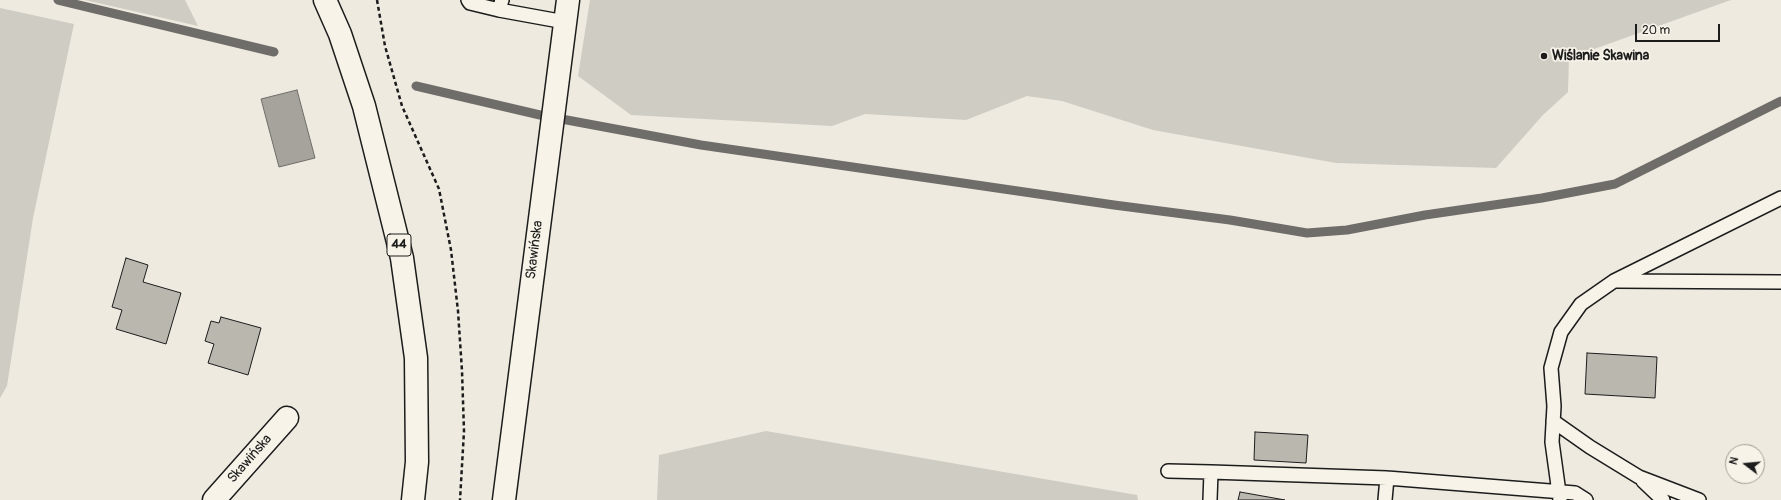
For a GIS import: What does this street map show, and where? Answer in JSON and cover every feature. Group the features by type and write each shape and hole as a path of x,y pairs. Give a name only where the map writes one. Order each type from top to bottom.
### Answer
{"street":[{"name":"44","path":"325,0 340,34 364,106 402,258 416,358 417,462 413,500"},
{"name":"Skawińska","path":"504,500 554,98 568,0"},
{"name":"Skawińska","path":"214,500 287,418"}],"lane":[{"path":"468,0 470,3 500,5 565,22"},
{"path":"1560,496 1552,442 1554,406 1551,368 1561,332 1580,304 1614,281 1781,198"},
{"path":"1614,281 1781,282"},
{"path":"1554,421 1590,447 1639,477 1698,500"},
{"path":"1168,471 1387,478 1560,496 1575,493 1586,500"},
{"path":"1210,500 1211,472"},
{"path":"1639,477 1663,500"},
{"path":"1385,500 1387,478"}],"path":[{"path":"377,0 385,46 402,106 440,189 451,250 458,311 462,371 464,431 460,500"}],"shaded area":[{"path":"85,0 185,0 198,26"},
{"path":"590,0 1731,0 1569,58 1568,92 1543,115 1496,168 1336,163 1153,130 1062,101 1027,96 966,120 865,114 832,126 631,115 578,76"},
{"path":"0,8 74,24 33,218 7,386 0,398"},
{"path":"297,90 315,158 279,167 261,99"},
{"path":"766,431 1137,495 1138,500 657,500 659,455"}],"building":[{"path":"126,258 148,265 143,282 181,293 166,344 116,329 122,310 112,307"},
{"path":"221,317 261,328 248,375 208,363 214,344 205,341 211,321 219,323"},
{"path":"1587,353 1657,357 1655,398 1585,394"},
{"path":"1255,432 1308,435 1306,463 1254,460"},
{"path":"1240,492 1285,500 1238,500"}],"waterway":[{"path":"58,0 274,52"},
{"path":"416,86 540,115 701,145 1114,205 1230,220 1307,233 1347,230 1425,215 1542,198 1615,184 1781,101"}],"place":[{"name":"Wiślanie Skawina","path":"1544,56"}]}
